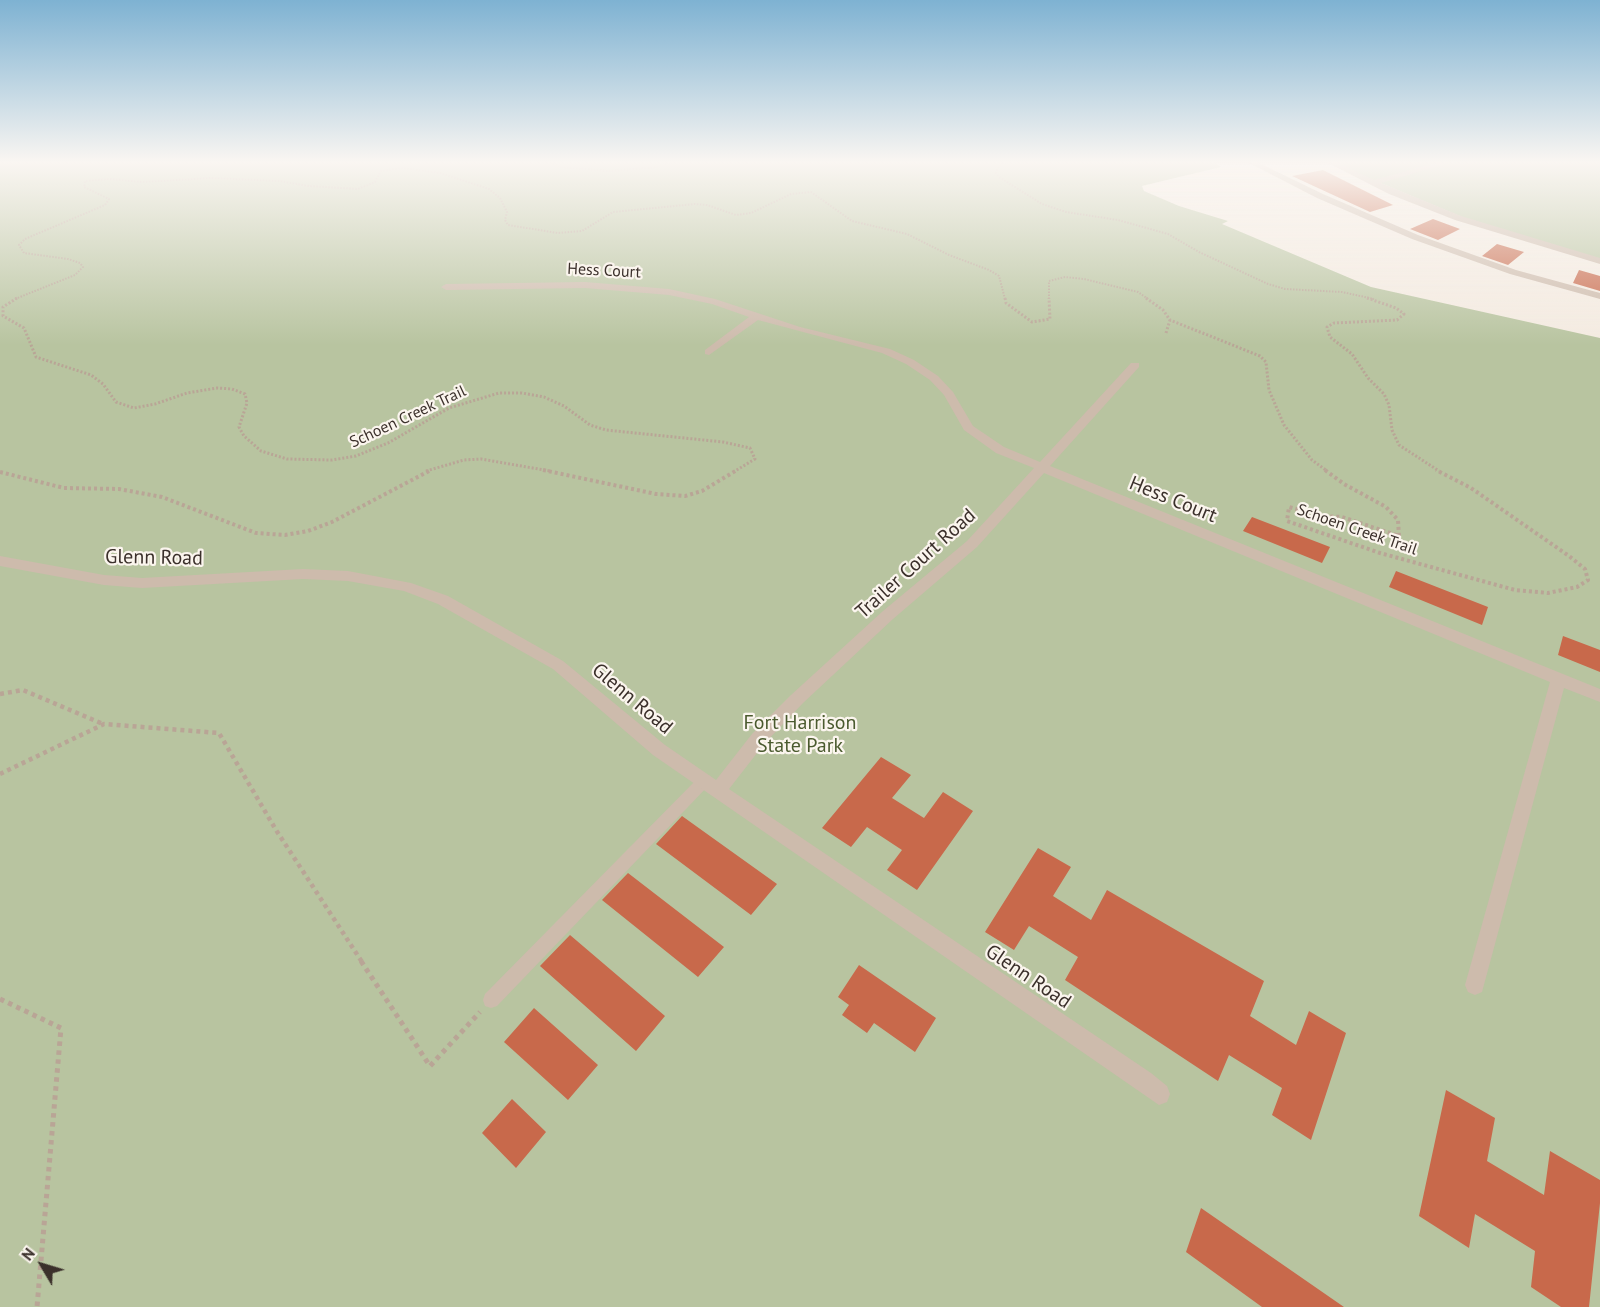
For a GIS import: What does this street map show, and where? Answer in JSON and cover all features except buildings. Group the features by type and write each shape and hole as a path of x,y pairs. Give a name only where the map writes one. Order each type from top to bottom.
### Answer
{"street":[{"path":"1384,223 1513,272 1600,296"},
{"path":"1474,223 1600,261"},
{"name":"Hess Court","path":"446,287 622,286 704,299 756,317 874,348 910,362 942,386 953,400 962,420 976,435 1000,450 1600,696"},
{"path":"709,352 756,317"},
{"name":"Trailer Court Road","path":"712,784 775,720 888,615 961,556 1135,365"},
{"name":"Glenn Road","path":"0,561 123,582 171,583 322,574 365,578 406,586 450,603 550,659 652,744 1159,1094"},
{"path":"1475,985 1559,679"}],"lane":[{"path":"490,1000 712,784"}],"path":[{"name":"Schoen Creek Trail","path":"0,472 64,488 119,489 162,497 256,533 285,535 308,531 332,522 426,471 464,460 481,459 526,466 656,494 685,496 702,491 755,459 750,448 723,442 606,430 590,425 564,406 544,397 522,393 499,393 471,400 449,408 388,443 356,456 332,460 287,459 261,451 244,436 239,427 247,403 245,394 231,389 217,388 187,393 134,408 116,402 103,384 91,375 36,357 24,328 3,316 3,307 21,295 75,275 83,267 80,262 68,259 24,253 19,245 25,240 65,223"},
{"name":"Schoen Creek Trail","path":"507,223 558,233 582,231 595,223"},
{"name":"Schoen Creek Trail","path":"860,223 907,234 949,255 989,270 999,276 1006,303 1032,322 1050,320 1049,280 1065,277 1084,279 1138,292 1163,310 1170,320 1245,349 1266,362 1269,390 1284,425 1312,460 1344,484 1386,507 1398,520 1399,536 1342,517 1321,516 1289,507 1287,520 1380,553 1515,590 1548,593 1576,587 1588,580 1586,569 1569,556 1471,488 1425,465 1399,445 1392,430 1389,405 1384,394 1368,378 1352,354 1330,337 1327,327 1334,323 1397,320 1404,314 1396,308 1342,292 1285,289 1268,284 1199,252 1167,234 1128,223"},
{"path":"1166,333 1170,320"},
{"path":"0,694 22,690 104,724 219,733 276,830 430,1066 490,1000"},
{"path":"0,774 104,724"},
{"path":"0,999 61,1028 37,1307"}],"green space":[{"name":"Fort Harrison State Park","path":"0,223 1224,223 1222,224 1371,287 1600,338 1600,1307 0,1307"},
{"path":"1476,223 1600,223 1600,261 1498,232"}]}
